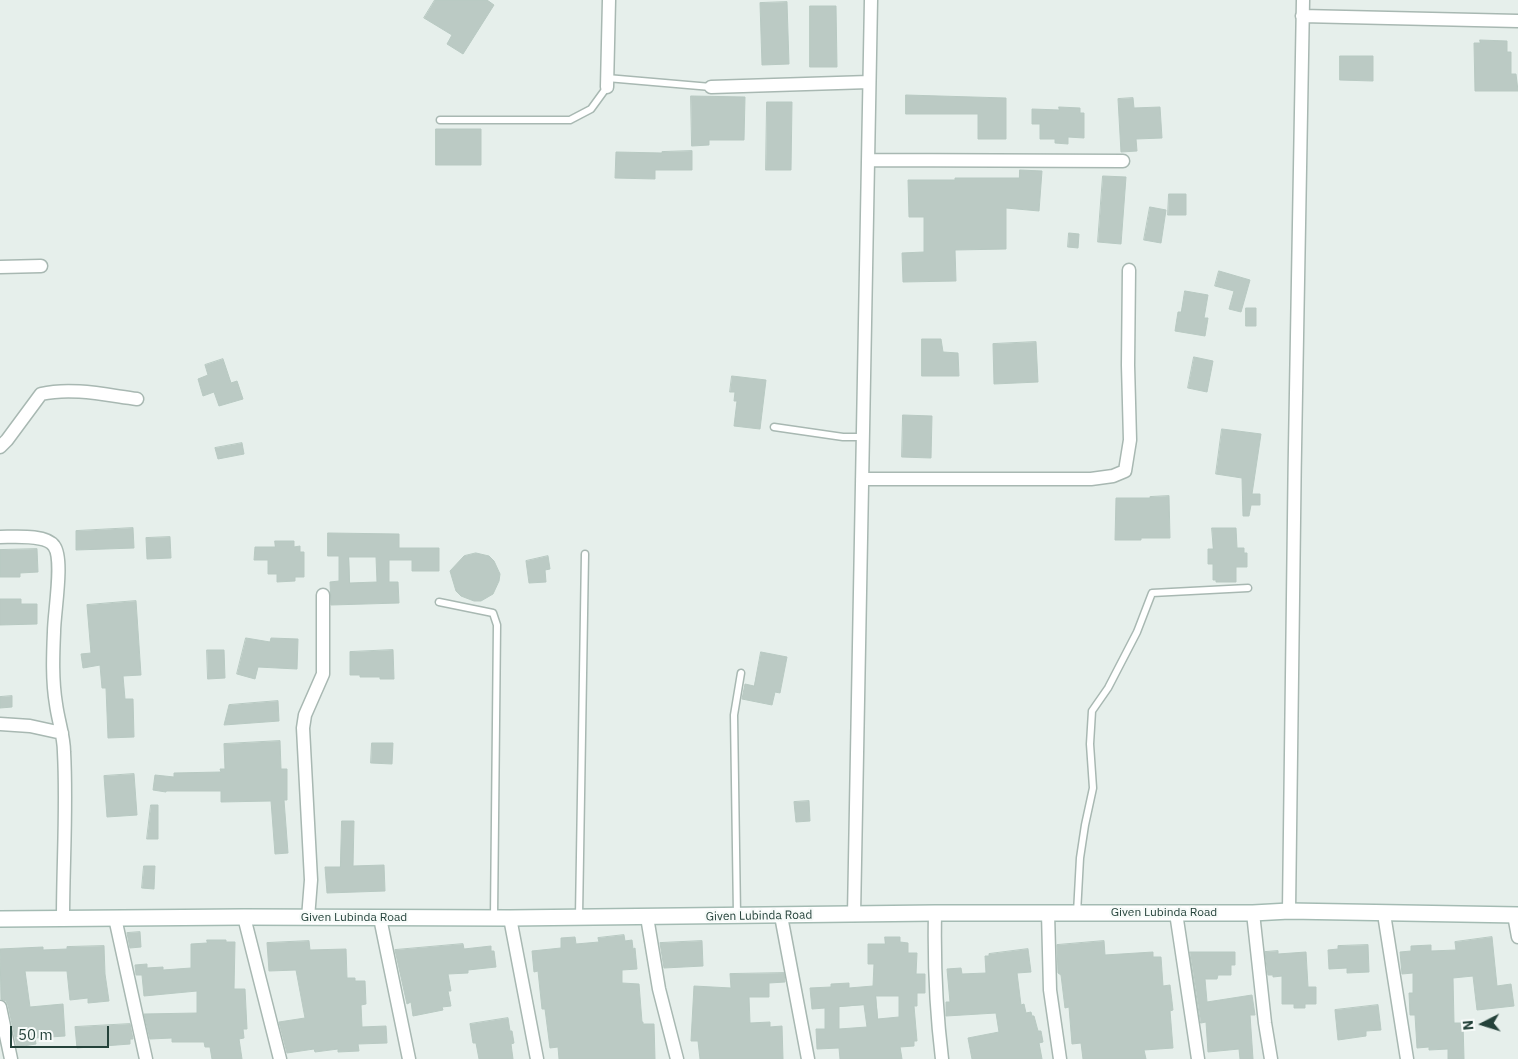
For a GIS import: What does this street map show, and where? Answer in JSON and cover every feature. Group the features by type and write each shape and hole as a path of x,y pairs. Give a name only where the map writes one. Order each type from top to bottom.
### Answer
{"street":[{"path":"607,83 609,0"},
{"path":"854,915 871,0"},
{"path":"1290,911 1290,677 1296,456 1303,0"},
{"path":"1302,16 1518,21"},
{"path":"711,87 869,82"},
{"path":"868,160 1123,161"},
{"path":"0,267 41,266"},
{"path":"862,479 1091,479 1113,476 1125,471 1130,440 1128,365 1129,270"},
{"path":"0,447 41,394 53,391 137,399"},
{"path":"0,537 41,538 56,547 58,569 54,629 55,702 62,733 65,770 63,919"},
{"path":"308,918 311,880 303,728 305,715 323,674 323,596"},
{"path":"0,724 30,726 62,733"},
{"name":"Given Lubinda Road","path":"0,920 244,917 579,918 935,913 1253,913 1290,911 1516,915"},
{"path":"935,913 936,1012 942,1059"},
{"path":"1048,913 1050,990 1060,1059"},
{"path":"1176,913 1198,1059"},
{"path":"1253,913 1265,1023 1271,1059"},
{"path":"1384,914 1407,1059"},
{"path":"1516,915 1518,937"},
{"path":"781,916 808,1059"},
{"path":"244,917 280,1059"},
{"path":"647,917 659,989 677,1059"},
{"path":"115,918 146,1059"},
{"path":"380,918 409,1059"},
{"path":"510,918 537,1059"},
{"path":"0,1006 11,1059"}],"lane":[{"path":"440,120 570,120 591,109 607,83 711,87"},
{"path":"774,427 843,437 863,437"},
{"path":"579,918 585,554"},
{"path":"1077,913 1080,858 1093,788 1090,744 1092,711 1108,688 1138,632 1152,593 1248,588"},
{"path":"438,602 493,612 497,625 494,918"},
{"path":"737,916 734,715 742,673"}],"building":[{"path":"435,0 487,0 494,5 463,54 447,44 452,35 424,18"},
{"path":"787,2 789,64 762,65 760,3"},
{"path":"810,6 836,6 837,67 810,67"},
{"path":"1480,40 1507,41 1507,52 1511,52 1511,74 1516,74 1518,91 1475,91 1474,43 1480,43"},
{"path":"1340,56 1373,56 1373,81 1340,80"},
{"path":"906,95 1006,98 1006,139 978,139 978,114 906,114"},
{"path":"691,96 745,97 744,140 709,140 709,145 692,146"},
{"path":"1133,98 1134,108 1160,107 1162,138 1136,139 1137,151 1121,152 1118,99"},
{"path":"767,102 792,102 791,170 766,170"},
{"path":"1059,107 1080,108 1080,113 1084,113 1084,138 1068,137 1068,144 1055,143 1055,139 1040,139 1040,124 1032,124 1032,109 1059,110"},
{"path":"436,129 481,129 481,165 436,165"},
{"path":"692,151 692,170 655,170 655,179 615,178 616,152 662,153"},
{"path":"1020,170 1042,171 1039,211 1006,208 1006,249 955,250 956,281 903,282 902,253 924,252 924,217 909,217 908,180 1019,178"},
{"path":"1103,176 1126,177 1121,244 1098,242"},
{"path":"1169,194 1186,194 1186,215 1168,215"},
{"path":"1150,207 1166,210 1161,243 1144,240"},
{"path":"1069,233 1079,234 1078,248 1068,247"},
{"path":"1219,271 1250,280 1241,312 1229,309 1234,291 1215,286"},
{"path":"1185,291 1208,295 1204,318 1208,318 1205,336 1175,331 1178,312 1181,312"},
{"path":"1246,308 1256,308 1256,326 1246,326"},
{"path":"922,339 941,339 943,352 958,353 959,376 922,376"},
{"path":"1036,342 1038,382 994,384 993,344"},
{"path":"1194,357 1213,361 1207,392 1188,388"},
{"path":"223,359 231,383 237,381 243,399 219,406 214,392 203,396 198,379 208,375 205,365"},
{"path":"732,376 766,380 760,429 734,426 737,401 734,401 735,392 730,392"},
{"path":"903,415 932,416 931,458 902,457"},
{"path":"1222,429 1261,434 1252,494 1260,494 1260,505 1251,505 1249,516 1243,516 1242,478 1216,474"},
{"path":"242,443 244,454 218,459 215,448"},
{"path":"1169,496 1170,538 1115,540 1116,498"},
{"path":"133,528 134,548 76,550 76,531"},
{"path":"1212,528 1236,528 1237,548 1244,548 1244,553 1247,553 1247,567 1236,567 1236,582 1216,582 1216,580 1213,580 1213,564 1208,564 1208,549 1213,549"},
{"path":"328,533 399,534 399,548 439,548 439,571 412,571 412,560 389,560 389,582 398,582 399,603 331,605 330,582 339,581 339,556 328,556","holes":["349,557 376,557 377,582 350,583"]},
{"path":"170,537 171,558 147,559 146,538"},
{"path":"275,541 294,541 294,547 300,546 300,552 304,552 304,577 295,577 295,581 277,582 277,574 268,574 268,560 254,560 255,547 275,547"},
{"path":"37,549 38,572 20,573 20,577 0,577 0,550"},
{"path":"476,553 489,556 494,561 500,574 493,594 481,601 474,601 461,596 456,591 450,571 464,556"},
{"path":"548,556 550,569 545,570 546,582 529,583 526,561"},
{"path":"0,599 21,599 21,604 37,604 37,624 0,625"},
{"path":"136,601 141,675 123,676 125,699 133,699 134,737 108,738 106,688 102,688 100,665 83,668 81,654 91,653 87,605"},
{"path":"246,638 270,642 271,638 298,639 297,669 258,667 255,679 237,674"},
{"path":"207,650 224,650 225,678 208,679"},
{"path":"393,650 394,679 350,675 350,652"},
{"path":"761,652 787,657 780,693 775,692 772,705 742,699 745,684 754,686"},
{"path":"12,696 12,707 0,708 0,697"},
{"path":"278,701 279,721 224,725 229,705"},
{"path":"280,741 281,769 287,769 287,800 284,800 288,853 275,854 271,801 221,802 221,791 166,792 153,790 155,775 174,777 174,773 221,772 220,769 225,769 224,744"},
{"path":"372,743 393,743 392,764 371,763"},
{"path":"134,774 137,815 107,817 104,776"},
{"path":"809,801 810,821 796,822 794,802"},
{"path":"151,805 158,805 158,839 147,839"},
{"path":"342,821 354,821 353,866 384,865 385,891 327,893 325,867 340,867"},
{"path":"144,866 155,866 154,889 142,888"},
{"path":"140,932 141,947 130,948 127,933"},
{"path":"624,935 625,941 632,940 633,949 635,948 637,969 622,970 622,983 639,984 642,1022 643,1024 654,1024 655,1059 559,1059 558,1047 550,1048 545,1009 542,1009 538,971 534,972 532,951 561,948 561,938 575,937 576,944 599,942 598,938"},
{"path":"885,937 900,937 900,942 908,943 908,953 917,953 916,974 925,974 925,993 917,993 917,1006 914,1006 917,1041 914,1041 914,1046 900,1047 902,1059 840,1059 839,1048 817,1049 816,1029 825,1029 825,1008 812,1009 810,988 831,987 831,984 849,983 849,988 873,986 874,964 868,964 868,944 885,944","holes":["876,996 899,996 899,1017 878,1019","864,1005 867,1027 839,1029 839,1007"]},
{"path":"1492,937 1497,986 1511,984 1514,1006 1477,1010 1473,976 1453,978 1454,1023 1463,1023 1464,1059 1448,1059 1448,1049 1429,1050 1429,1047 1417,1048 1415,1015 1410,1015 1409,993 1413,993 1413,973 1402,974 1400,952 1411,951 1411,946 1431,945 1431,951 1456,950 1455,942"},
{"path":"207,940 235,942 234,989 245,989 247,1029 243,1029 244,1038 239,1039 242,1059 212,1059 210,1047 205,1047 204,1042 172,1042 172,1038 150,1039 144,1014 197,1013 197,991 144,996 142,975 136,975 135,965 147,964 147,968 163,967 163,970 191,968 191,944 207,943"},
{"path":"309,941 310,950 346,949 347,978 355,978 355,981 365,981 366,1004 361,1005 362,1027 386,1026 387,1043 358,1044 359,1051 338,1052 338,1049 315,1052 314,1049 287,1053 279,1022 305,1018 296,970 269,971 267,943"},
{"path":"702,941 703,966 664,968 660,943"},
{"path":"1104,941 1105,955 1153,952 1153,957 1161,957 1163,986 1170,985 1173,1010 1170,1011 1173,1048 1144,1050 1146,1059 1083,1059 1081,1043 1072,1044 1069,1007 1065,1008 1061,975 1058,973 1057,945"},
{"path":"463,944 464,949 491,946 491,951 494,951 496,967 468,970 468,973 448,974 451,991 448,991 451,1006 442,1007 443,1010 413,1016 411,1002 407,1004 395,950"},
{"path":"1368,945 1369,972 1347,973 1347,968 1329,969 1328,950 1338,949 1338,946"},
{"path":"104,946 105,974 109,1001 88,1003 88,998 70,1000 67,971 25,971 30,1007 63,1004 65,1036 35,1038 36,1044 17,1047 8,1005 6,1001 1,999 0,949 43,947 43,950"},
{"path":"1028,949 1031,972 1017,973 1021,1005 1024,1004 1026,1013 1031,1012 1038,1031 1041,1031 1043,1042 1039,1043 1042,1059 972,1059 968,1038 999,1032 996,1013 946,1016 946,1002 950,1002 947,969 961,968 962,974 986,973 985,956"},
{"path":"1278,951 1278,954 1306,952 1308,987 1316,987 1316,1004 1305,1004 1305,1008 1294,1008 1294,1004 1282,1004 1282,976 1273,977 1273,975 1268,975 1265,952"},
{"path":"1190,952 1235,952 1235,965 1231,965 1231,975 1218,975 1217,979 1205,979 1207,1002 1252,995 1255,1015 1250,1015 1253,1059 1240,1059 1239,1049 1208,1052 1206,1022 1201,1023"},
{"path":"784,973 785,982 769,983 769,997 749,997 750,1023 770,1022 770,1027 782,1026 783,1059 700,1059 698,1041 691,1041 694,986 731,988 730,974"},
{"path":"1378,1005 1381,1030 1366,1031 1366,1036 1338,1040 1335,1010"},
{"path":"508,1018 514,1043 511,1044 513,1059 479,1059 476,1043 473,1043 470,1024"},
{"path":"130,1024 133,1039 130,1039 130,1044 77,1048 75,1027"}]}
